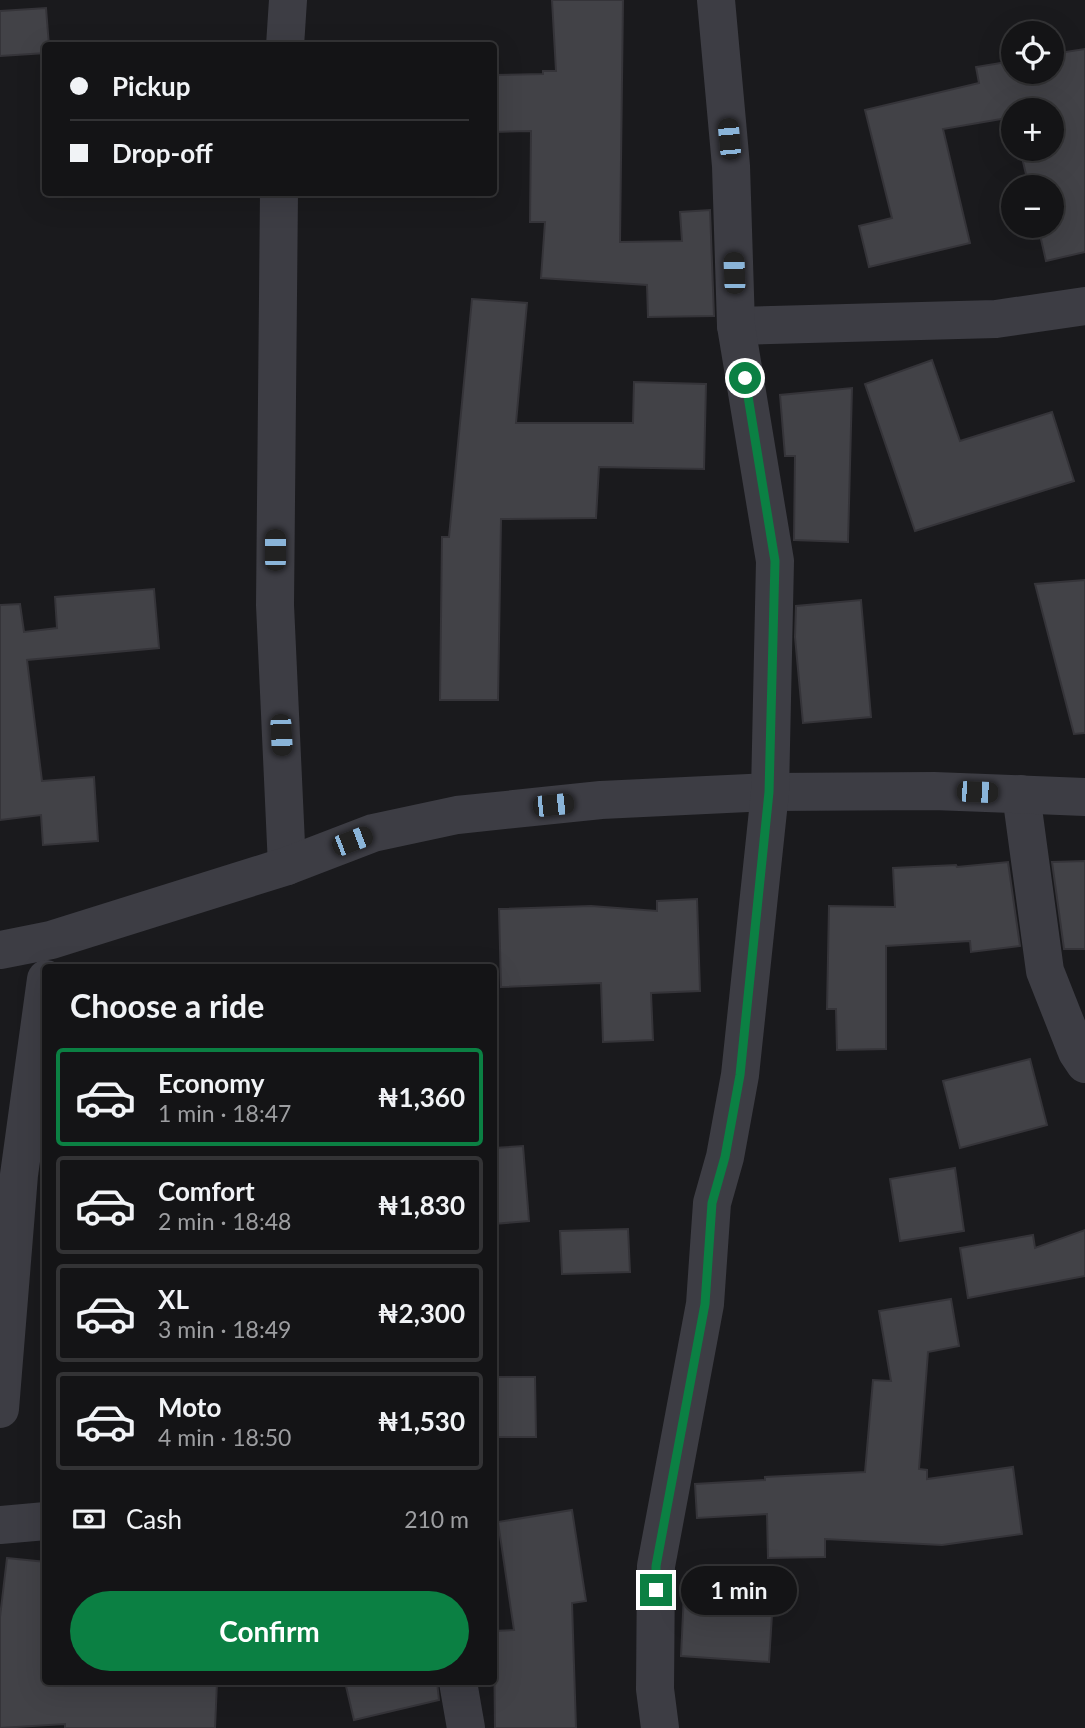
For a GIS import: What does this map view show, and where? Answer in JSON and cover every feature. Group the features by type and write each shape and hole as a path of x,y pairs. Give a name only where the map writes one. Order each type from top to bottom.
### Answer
{"street":[{"path":"285,42 288,0"},
{"path":"660,1728 655,1689 656,1566 705,1304 712,1203 725,1157 740,1075 769,792 775,561 736,326 731,166 716,0"},
{"path":"279,196 275,604 287,866"},
{"path":"736,326 996,319 1085,306"},
{"path":"0,950 49,954 373,833 457,815 601,800 769,792 934,791 1085,797"},
{"path":"1021,794 1045,971 1077,1052 1085,1064"},
{"path":"0,1409 19,1175 42,1008"},
{"path":"0,1525 42,1521"},
{"path":"459,1685 466,1728"}],"building":[{"path":"552,0 623,0 620,242 682,241 680,212 710,210 714,316 648,317 647,285 541,278 545,222 530,222 531,131 497,132 497,75 543,74 543,71 556,71"},
{"path":"46,8 49,42 42,42 42,53 0,56 0,11"},
{"path":"1085,49 1085,252 1046,261 1041,238 1064,238 1064,175 1026,175 1023,161 1064,161 1064,98 1001,98 1001,119 943,129 970,243 869,267 859,226 892,218 865,110 979,83 976,67 1001,63 1001,84 1064,84 1064,52"},
{"path":"472,299 527,303 516,423 633,423 634,382 706,384 704,469 599,467 596,518 501,519 498,700 440,700 442,537 449,537"},
{"path":"932,360 960,441 1052,412 1074,481 915,531 865,384"},
{"path":"852,388 848,542 794,540 795,456 785,456 780,395"},
{"path":"1085,580 1085,733 1074,734 1035,584"},
{"path":"154,589 159,648 27,660 42,781 94,777 98,841 43,845 41,815 0,820 0,605 20,604 24,632 57,628 55,597"},
{"path":"861,600 871,717 803,723 795,637 796,606"},
{"path":"1085,861 1085,949 1064,949 1052,862"},
{"path":"1008,862 1020,946 971,952 970,941 886,946 886,1049 837,1050 836,1009 827,1009 829,906 895,907 893,868 957,867"},
{"path":"697,899 700,991 651,993 653,1040 603,1042 601,983 501,987 499,909 591,906 657,911 657,901"},
{"path":"1030,1059 1047,1125 960,1148 943,1081"},
{"path":"523,1146 529,1221 497,1224 497,1148"},
{"path":"955,1168 964,1231 900,1241 890,1179"},
{"path":"628,1229 630,1272 562,1274 560,1231"},
{"path":"1085,1230 1085,1276 968,1298 960,1248 1033,1235 1035,1248"},
{"path":"951,1299 959,1346 928,1352 919,1469 927,1470 927,1479 1013,1467 1022,1534 942,1545 825,1539 825,1557 768,1558 767,1514 697,1518 695,1484 865,1472 873,1380 891,1381 879,1311"},
{"path":"497,1377 535,1377 536,1437 497,1437"},
{"path":"572,1510 586,1601 572,1603 576,1728 495,1728 497,1631 514,1630 498,1522"},
{"path":"7,1558 42,1562 42,1685 217,1685 215,1728 65,1728 65,1724 0,1728 0,1617"},
{"path":"684,1593 773,1599 769,1662 681,1656"},
{"path":"346,1685 437,1685 439,1700 354,1720"}],"route":[{"path":"656,1590 656,1566 705,1304 712,1203 725,1157 740,1075 769,792 775,561 745,378"}]}
